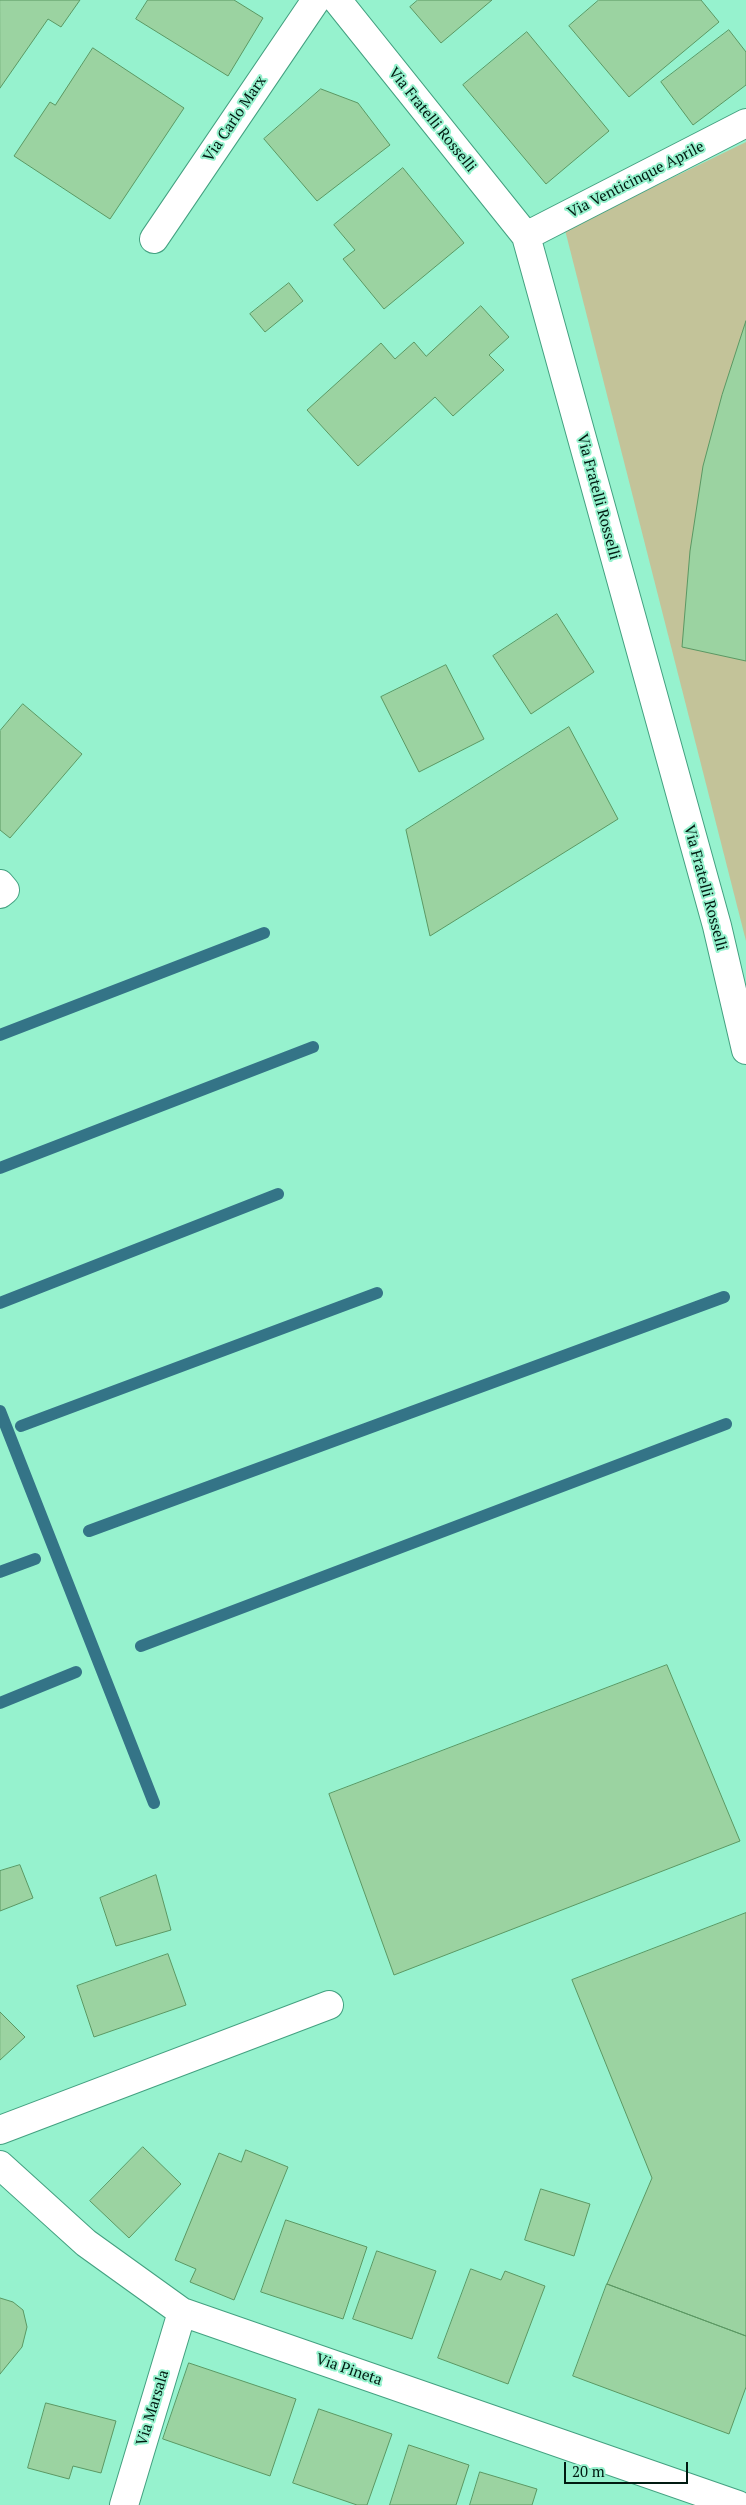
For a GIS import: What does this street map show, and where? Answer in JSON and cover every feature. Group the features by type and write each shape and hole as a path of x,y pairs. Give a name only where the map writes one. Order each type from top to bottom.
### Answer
{"street":[{"name":"Via Carlo Marx","path":"154,238 316,0"},
{"name":"Via Fratelli Rosselli","path":"337,0 526,236 716,926 746,1050"},
{"name":"Via Venticinque Aprile","path":"526,236 746,123"},
{"path":"0,884 5,890 0,894"},
{"path":"0,2130 329,2005"},
{"name":"Via Pineta","path":"0,2165 86,2243 182,2312 708,2500 738,2505"},
{"name":"Via Marsala","path":"124,2505 182,2312"}],"green space":[{"path":"746,142 746,941 565,230"}],"building":[{"path":"0,0 80,0 61,27 48,19 0,88"},
{"path":"148,0 234,0 263,18 228,76 136,19"},
{"path":"418,0 492,0 441,43 410,7"},
{"path":"599,0 701,0 719,22 629,97 569,26"},
{"path":"729,30 746,52 746,85 693,125 661,82"},
{"path":"527,32 609,131 546,184 463,85"},
{"path":"93,48 184,108 110,219 14,156 50,102 55,105"},
{"path":"321,89 358,103 390,145 317,201 264,139"},
{"path":"403,168 464,243 384,309 343,259 355,250 334,225"},
{"path":"289,283 303,301 265,332 250,314"},
{"path":"481,306 509,337 489,355 504,370 453,416 435,397 358,466 307,410 381,343 395,359 414,342 426,356"},
{"path":"746,321 746,661 682,647 690,551 703,466 722,395"},
{"path":"557,614 594,672 531,714 493,656"},
{"path":"446,665 484,739 419,772 381,697"},
{"path":"23,704 82,754 10,838 0,830 0,731"},
{"path":"569,727 618,819 430,936 406,830"},
{"path":"667,1665 740,1841 394,1975 329,1794"},
{"path":"20,1865 33,1898 0,1911 0,1871"},
{"path":"156,1875 171,1930 116,1946 100,1898"},
{"path":"746,1913 746,2336 607,2284 652,2178 572,1980"},
{"path":"168,1954 186,2005 94,2037 77,1986"},
{"path":"0,2012 25,2037 0,2060"},
{"path":"143,2147 181,2184 129,2238 90,2201"},
{"path":"246,2150 288,2167 234,2300 190,2282 196,2269 175,2260 219,2153 241,2162"},
{"path":"541,2189 590,2204 574,2256 525,2240"},
{"path":"286,2220 367,2247 343,2319 261,2292"},
{"path":"377,2251 436,2271 412,2339 353,2319"},
{"path":"471,2269 501,2280 505,2271 545,2286 508,2384 438,2358"},
{"path":"607,2284 746,2336 746,2387 729,2434 573,2376"},
{"path":"0,2298 13,2302 23,2310 27,2327 22,2347 0,2374"},
{"path":"189,2363 296,2399 270,2476 163,2439"},
{"path":"46,2403 116,2421 101,2473 73,2466 69,2479 28,2468"},
{"path":"319,2409 392,2434 367,2505 357,2505 293,2483"},
{"path":"409,2445 469,2465 456,2505 390,2505"},
{"path":"480,2472 537,2489 532,2505 470,2505"}],"waterway":[{"path":"0,1035 264,933"},
{"path":"0,1168 313,1047"},
{"path":"0,1303 278,1194"},
{"path":"21,1426 377,1293"},
{"path":"89,1531 724,1297"},
{"path":"0,1411 154,1803"},
{"path":"141,1646 726,1424"},
{"path":"0,1572 35,1559"},
{"path":"0,1703 76,1672"}]}
